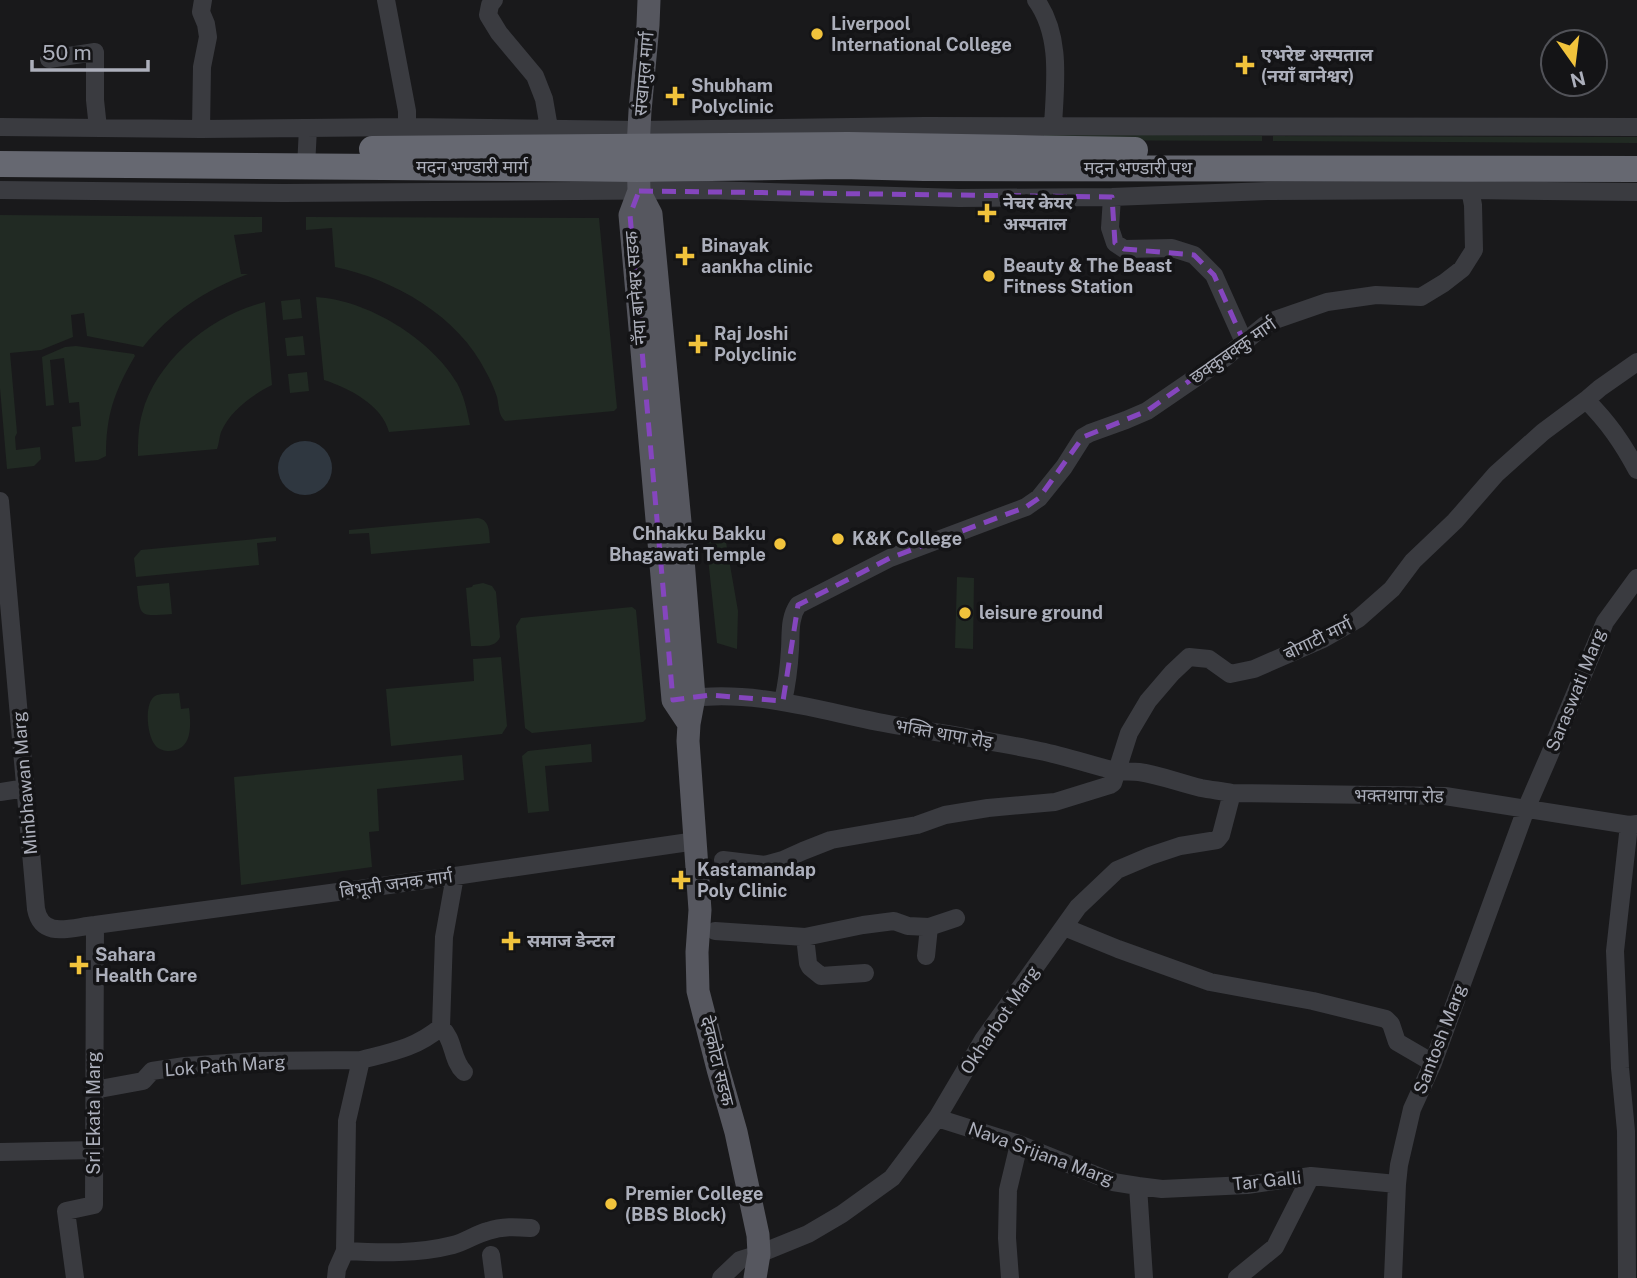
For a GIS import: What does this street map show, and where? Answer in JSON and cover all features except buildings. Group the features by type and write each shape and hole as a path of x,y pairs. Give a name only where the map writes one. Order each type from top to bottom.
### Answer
{"highway":[{"name":"मदन भण्डारी मार्ग","path":"0,164 274,169 307,148 639,159"},
{"name":"मदन भण्डारी मार्ग","path":"0,149 274,169"},
{"name":"मदन भण्डारी पथ","path":"639,159 924,168 1635,159"}],"main road":[{"name":"संखामुल मार्ग","path":"639,159 649,0"},
{"name":"नँया बानेश्वर सडक","path":"639,159 651,214 680,522 683,699 689,724"},
{"name":"देवकोटा सडक","path":"689,724 700,910 698,991 736,1132 758,1235 759,1254 755,1278"}],"street":[{"path":"201,129 202,67 208,37 201,12 204,0"},
{"path":"386,0 407,111 407,127"},
{"path":"494,0 488,15 499,33 535,76 544,99 548,128"},
{"path":"1036,0 1048,22 1055,56 1053,126"},
{"path":"49,59 95,52 98,128"},
{"path":"0,190 274,169 639,159 925,126 1637,127"},
{"path":"0,127 201,129 307,148 407,127 548,128 639,159 709,190 959,198 1112,197 1267,191 1637,192"},
{"name":"छक्कुबक्कु मार्ग","path":"783,701 787,685 790,627 798,605 890,558 1026,508 1039,498 1064,467 1083,437 1147,411 1275,320 1327,302 1376,295 1421,296 1444,283 1462,269 1474,250 1470,190"},
{"path":"1112,197 1110,228 1115,243 1124,249 1172,248 1194,254 1214,275 1244,342"},
{"path":"1637,362 1586,400 1608,422 1637,470"},
{"name":"बोगाटी मार्ग","path":"1116,771 1129,733 1148,701 1189,657 1209,659 1230,674 1254,669 1323,639 1358,619 1392,589 1413,561 1455,521 1496,474 1543,432 1586,400"},
{"name":"Minbhawan Marg","path":"0,501 38,919 44,927 55,929 95,925"},
{"name":"Saraswati Marg","path":"1526,808 1605,622 1637,578"},
{"name":"भक्ति थापा रोड़","path":"683,699 710,695 783,701 816,710 1043,752 1116,771 1139,772 1160,777"},
{"path":"723,860 765,865 831,840 917,825 945,815 1055,802 1110,785 1116,771"},
{"name":"भक्तथापा रोड","path":"1160,777 1232,793 1445,796 1633,825"},
{"path":"0,792 26,788"},
{"name":"Okharbot Marg","path":"721,1278 740,1260 808,1234 842,1214 892,1178 937,1118 983,1040 1078,907 1117,870 1180,846 1217,841 1232,793"},
{"name":"Santosh Marg","path":"1394,1278 1397,1184 1412,1109 1433,1063 1526,808"},
{"path":"1627,1278 1632,1209 1620,1068 1615,950 1633,825"},
{"name":"बिभूती जनक मार्ग","path":"95,925 455,877 696,841"},
{"path":"455,877 444,937 441,1027 449,1035 457,1061 464,1072"},
{"path":"715,931 805,937 894,921 908,926 929,926 956,918"},
{"name":"Sri Ekata Marg","path":"75,1278 66,1210 94,1206 95,925"},
{"path":"926,956 929,926"},
{"path":"1064,927 1210,982 1313,1001 1386,1019 1391,1024 1396,1042 1433,1063"},
{"path":"805,937 808,963 821,976 865,973"},
{"name":"Lok Path Marg","path":"94,1090 143,1082 152,1071 185,1066 361,1060 414,1045 441,1027"},
{"path":"336,1278 345,1251 347,1121 361,1060"},
{"name":"Nava Srijana Marg","path":"937,1118 1019,1144 1113,1182 1138,1186 1144,1278"},
{"path":"1010,1278 1008,1191 1019,1144"},
{"path":"0,1152 95,1150"},
{"path":"1237,1278 1275,1247 1311,1176"},
{"name":"Tar Galli","path":"1138,1186 1162,1189 1235,1185 1311,1176 1397,1184"},
{"path":"345,1251 387,1254 434,1249 456,1245 487,1231 507,1226 531,1228"},
{"path":"491,1255 494,1278"}],"highlighted area":[{"path":"639,191 1112,197 1115,243 1124,249 1194,255 1214,275 1244,342 1147,411 1083,437 1039,498 1026,507 890,558 798,605 783,701 710,695 673,700 630,215"}],"shaded area":[{"path":"1044,134 1262,136 1262,141 1044,140"},
{"path":"1273,136 1637,137 1637,143 1273,141"},
{"path":"0,215 262,217 262,232 234,235 241,274 248,274 190,303 165,323 143,347 87,336 84,313 71,315 73,337 41,350 10,353 16,450 40,447 41,459 34,466 7,469 0,388"},
{"path":"306,217 599,218 617,408 614,411 505,421 487,375 474,352 459,334 442,317 401,291 335,267 332,228 306,230"},
{"path":"316,297 336,300 377,314 415,337 446,367 457,383 470,425 389,432 385,422 372,406 354,393 324,380"},
{"path":"300,299 302,318 283,320 281,301"},
{"path":"265,302 272,385 249,399 230,417 221,432 217,449 138,456 139,430 149,394 173,358 206,329 225,317"},
{"path":"303,336 305,355 287,356 285,338"},
{"path":"76,346 135,356 113,404 106,456 98,460 75,462 72,427 81,426 79,402 69,403 64,358 50,360 54,405 46,406 42,357 65,347"},
{"path":"307,372 309,391 290,393 288,374"},
{"path":"305,441 324,449 332,468 324,487 305,495 286,487 278,468 286,449"},
{"path":"478,518 487,524 490,543 371,554 369,533 349,534 349,530"},
{"path":"276,537 276,541 257,543 259,565 136,577 134,558 141,550"},
{"path":"706,539 726,542 738,611 737,649 717,643"},
{"name":"leisure ground","path":"957,577 974,578 973,649 955,648"},
{"path":"169,583 172,614 144,613 139,605 137,586"},
{"path":"483,583 492,586 496,592 500,637 492,645 471,646 466,588"},
{"path":"632,607 636,610 646,719 643,722 532,733 525,728 516,626 521,618"},
{"path":"501,657 507,726 502,734 391,746 386,689 474,681 473,659"},
{"path":"179,693 181,709 189,708 189,736 183,747 163,750 152,740 148,711 157,695"},
{"path":"591,744 592,762 545,766 549,811 528,813 522,756 528,751"},
{"path":"462,755 464,780 377,789 379,831 369,832 372,867 241,885 234,777"}],"place":[{"name":"Liverpool International College","path":"817,34"},
{"name":"एभरेष्ट अस्पताल (नयाँ बानेश्वर)","path":"1245,65"},
{"name":"Shubham Polyclinic","path":"675,96"},
{"name":"नेचर केयर अस्पताल","path":"987,213"},
{"name":"Binayak aankha clinic","path":"685,256"},
{"name":"Beauty & The Beast Fitness Station","path":"989,276"},
{"name":"Raj Joshi Polyclinic","path":"698,344"},
{"name":"K&K College","path":"838,539"},
{"name":"Chhakku Bakku Bhagawati Temple","path":"780,544"},
{"name":"leisure ground","path":"965,613"},
{"name":"Kastamandap Poly Clinic","path":"681,880"},
{"name":"समाज डेन्टल","path":"511,941"},
{"name":"Sahara Health Care","path":"79,965"},
{"name":"Premier College (BBS Block)","path":"611,1204"}]}
